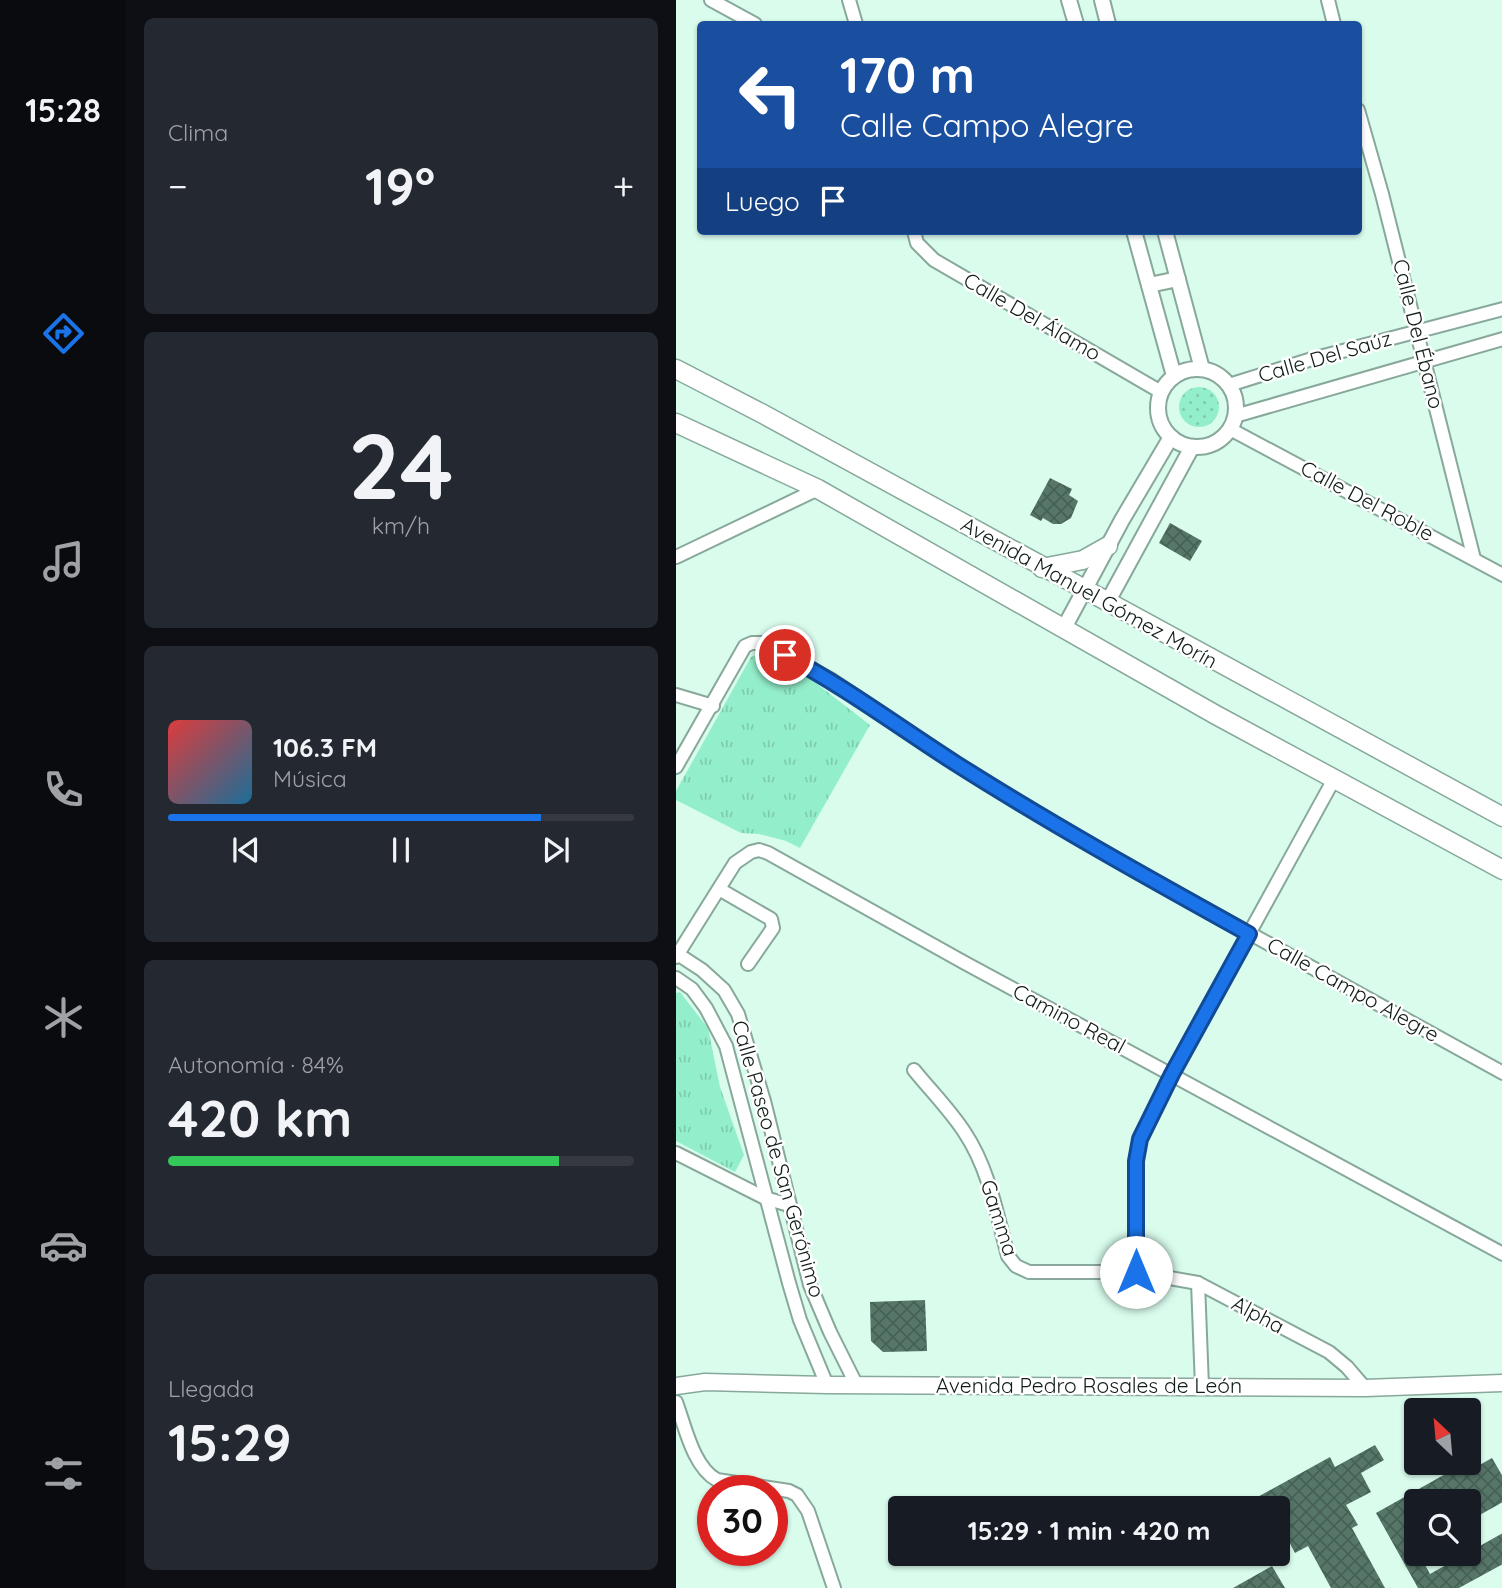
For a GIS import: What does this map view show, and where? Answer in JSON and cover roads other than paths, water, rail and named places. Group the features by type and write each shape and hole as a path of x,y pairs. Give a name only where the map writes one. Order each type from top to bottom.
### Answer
{"main road":[{"name":"Avenida Manuel Gómez Morín","path":"676,369 1503,817"},
{"name":"Avenida Manuel Gómez Morín","path":"676,423 818,489 1334,779 1503,870"},
{"path":"1042,568 1083,560 1108,546"},
{"name":"Avenida Pedro Rosales de León","path":"676,1386 705,1382 1365,1388 1503,1383"}],"street":[{"path":"711,0 750,21"},
{"path":"849,0 855,21"},
{"path":"1069,0 1075,21"},
{"path":"1102,0 1107,21"},
{"path":"1328,0 1334,21"},
{"name":"Calle Del Ébano","path":"1362,125 1474,559"},
{"name":"Calle Del Álamo","path":"915,235 918,243 934,260 1161,392"},
{"path":"1135,235 1174,376"},
{"path":"1166,235 1202,369"},
{"path":"1149,285 1178,279"},
{"name":"Calle Del Saúz","path":"1229,385 1312,359 1503,309"},
{"name":"Calle Del Saúz","path":"1233,423 1424,361 1503,339"},
{"path":"1193,369 1202,369 1222,377 1229,385 1234,394 1233,423 1214,443 1192,447 1171,437 1163,428 1158,416 1158,404 1161,392 1174,376 1193,369"},
{"name":"Calle Del Roble","path":"1233,423 1503,575"},
{"path":"1064,628 1171,437"},
{"path":"1107,603 1192,447"},
{"path":"676,557 818,489"},
{"name":"Calle Campo Alegre","path":"676,767 745,646 763,643 830,679 956,764 1095,847 1503,1073"},
{"path":"676,695 713,706"},
{"path":"1136,1272 1136,1153 1140,1139 1172,1074 1334,779"},
{"name":"Camino Real","path":"677,955 735,863 743,855 759,850 768,853 965,964 1503,1254"},
{"path":"719,889 771,919 773,923 773,928 748,964"},
{"name":"Calle Paseo de San Gerónimo","path":"677,955 702,970 724,990 738,1014 747,1036 810,1285 856,1384"},
{"name":"Calle Paseo de San Gerónimo","path":"676,978 692,989 706,1007 726,1046 800,1320 827,1385"},
{"name":"Gamma","path":"914,1070 965,1132 973,1146 985,1173 1008,1256 1016,1266 1029,1272 1136,1272"},
{"path":"676,1153 765,1198 789,1205"},
{"name":"Alpha","path":"1136,1272 1198,1283 1329,1352 1347,1367 1365,1388"},
{"path":"1198,1283 1202,1387"},
{"path":"676,1402 696,1455 710,1476 789,1491 802,1502 808,1511 834,1588"}]}
